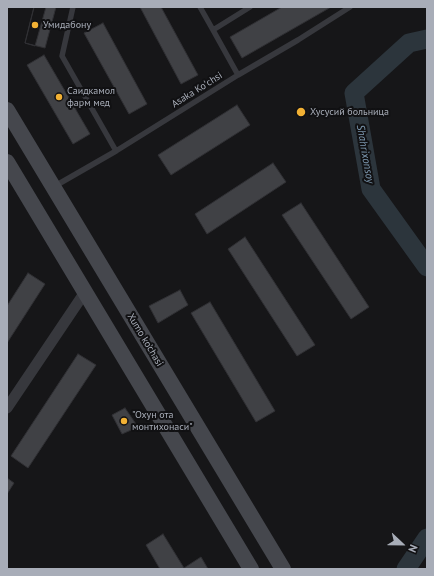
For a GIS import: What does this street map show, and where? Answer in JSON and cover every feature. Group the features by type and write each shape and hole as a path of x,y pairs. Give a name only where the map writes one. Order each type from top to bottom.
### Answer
{"main road":[{"name":"Xumo ko’chasi","path":"7,110 283,569"},
{"path":"7,162 251,569"}],"street":[{"path":"7,408 85,292"}],"lane":[{"path":"73,7 62,56 116,151"},
{"path":"200,7 238,74"},
{"path":"213,30 250,7"},
{"name":"Asaka Koʻchsi","path":"53,187 116,151 238,74 298,40 350,7"}],"building":[{"path":"34,7 56,7 45,48 25,43"},
{"name":"Умидабону","path":"34,7 46,7 35,46 25,43"},
{"path":"140,7 161,7 198,75 181,84"},
{"path":"282,7 331,7 242,58 230,37"},
{"path":"103,23 147,104 129,114 84,33"},
{"path":"44,55 90,134 73,144 27,65"},
{"path":"237,105 250,125 171,175 158,155"},
{"path":"273,163 286,182 207,234 195,214"},
{"path":"301,203 369,307 351,319 282,215"},
{"path":"245,237 315,345 297,356 228,249"},
{"path":"28,273 45,284 7,343 7,306"},
{"path":"180,290 188,305 158,323 149,306"},
{"path":"210,302 275,411 256,422 191,313"},
{"path":"78,354 96,365 28,468 11,456"},
{"name":"\"Охун ота монтихонаси\"","path":"125,408 138,427 122,434 112,415"},
{"path":"7,478 14,483 7,494"},
{"path":"163,534 184,568 201,557 208,569 160,569 146,545"}],"waterway":[{"name":"Shahrixonsoy","path":"427,39 409,43 354,93 371,189 427,267"},
{"name":"Shahrixonsoy","path":"406,569 427,538"}],"place":[{"name":"Умидабону","path":"35,25"},
{"name":"Саидкамол фарм мед","path":"59,97"},
{"name":"Хусусий больница","path":"301,112"},
{"name":"\"Охун ота монтихонаси\"","path":"124,421"}]}
